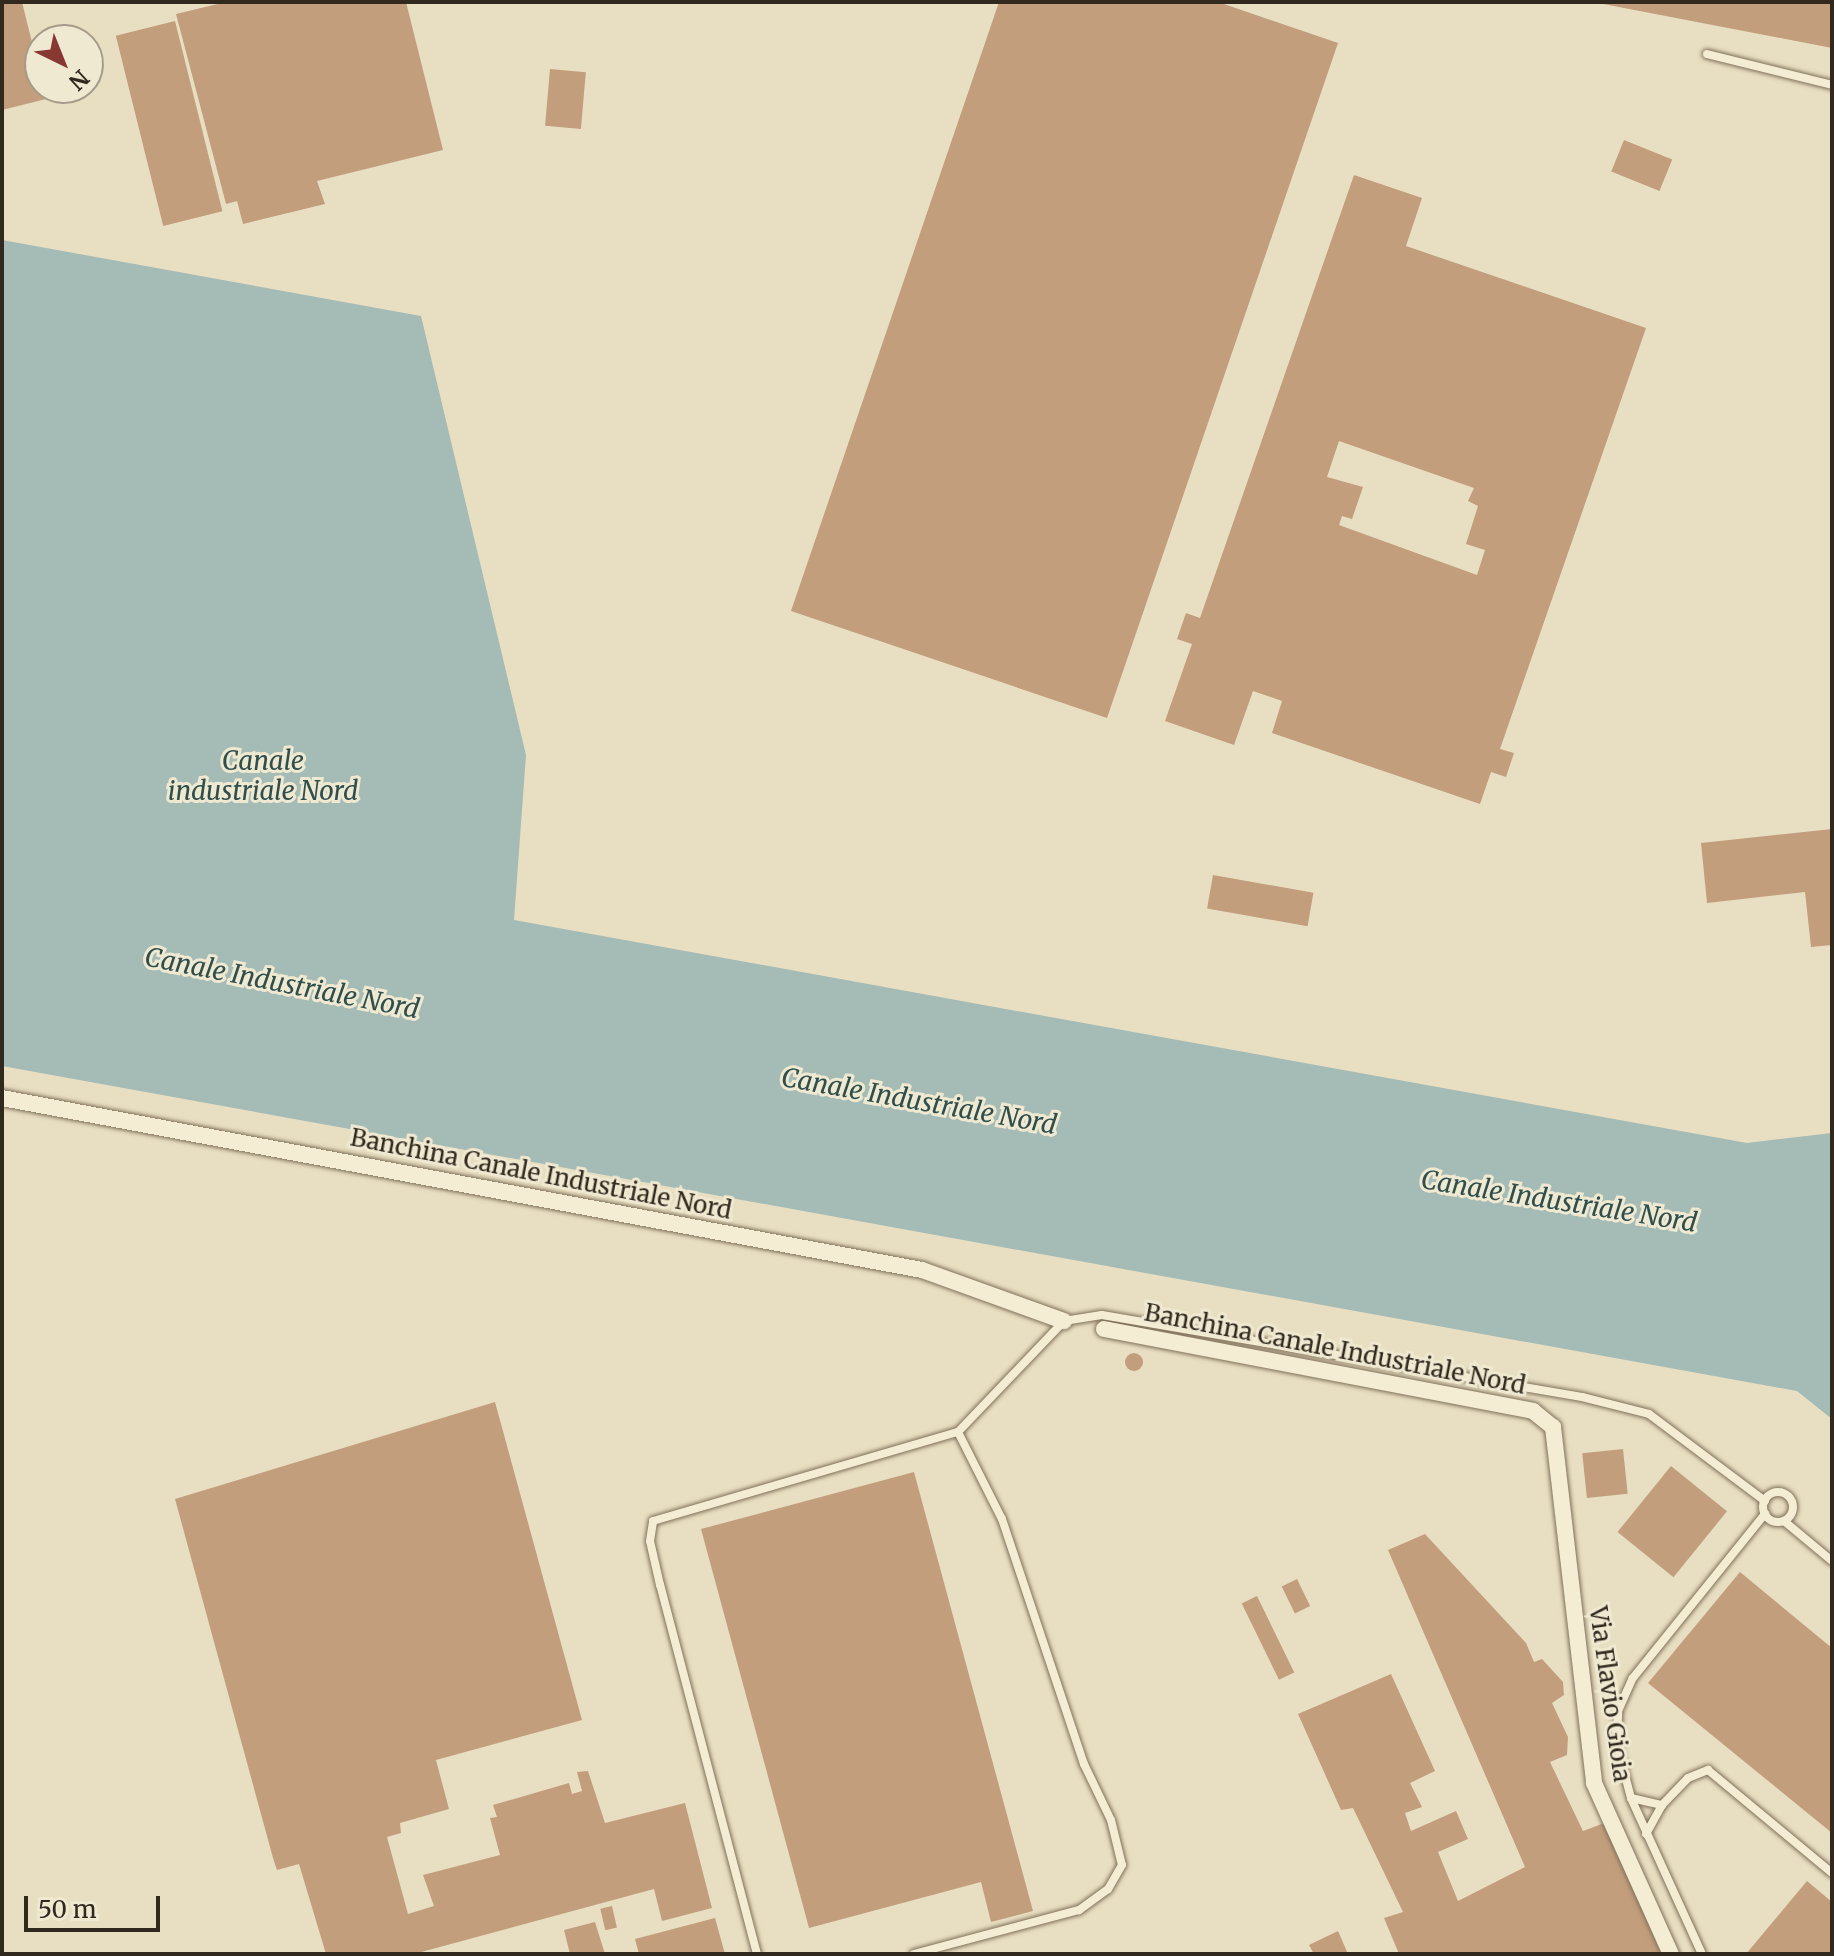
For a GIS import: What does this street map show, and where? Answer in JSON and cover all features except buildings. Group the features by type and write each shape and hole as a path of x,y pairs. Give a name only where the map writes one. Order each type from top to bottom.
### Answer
{"street":[{"name":"Banchina Canale Industriale Nord","path":"2,1098 922,1270 1064,1321"},
{"name":"Banchina Canale Industriale Nord","path":"1104,1329 1533,1411 1553,1427"},
{"name":"Via Flavio Gioia","path":"1553,1427 1594,1783 1671,1954"}],"lane":[{"path":"1707,54 1832,85"},
{"path":"757,1954 660,1585 650,1541 653,1521 958,1432 1064,1321 1102,1315 1582,1397 1649,1414 1765,1501"},
{"path":"914,1954 1079,1910 1108,1889 1122,1865 1111,1820 1084,1764 1002,1519 958,1432"},
{"path":"1702,1954 1631,1798 1616,1737 1626,1689 1765,1514 1765,1501 1774,1492 1788,1496 1793,1510 1784,1521"},
{"path":"1765,1514 1784,1521 1832,1561"},
{"path":"1646,1834 1662,1805 1698,1770 1713,1771 1832,1873"},
{"path":"1631,1798 1662,1805"}],"water":[{"name":"Canale industriale Nord","path":"2,240 421,316 526,755 514,920 1747,1143 1832,1133 1832,1419 1797,1391 2,1066"}],"water label":[{"name":"Canale Industriale Nord","path":"282,983"},
{"name":"Canale Industriale Nord","path":"919,1101"},
{"name":"Canale Industriale Nord","path":"1559,1201"}]}
